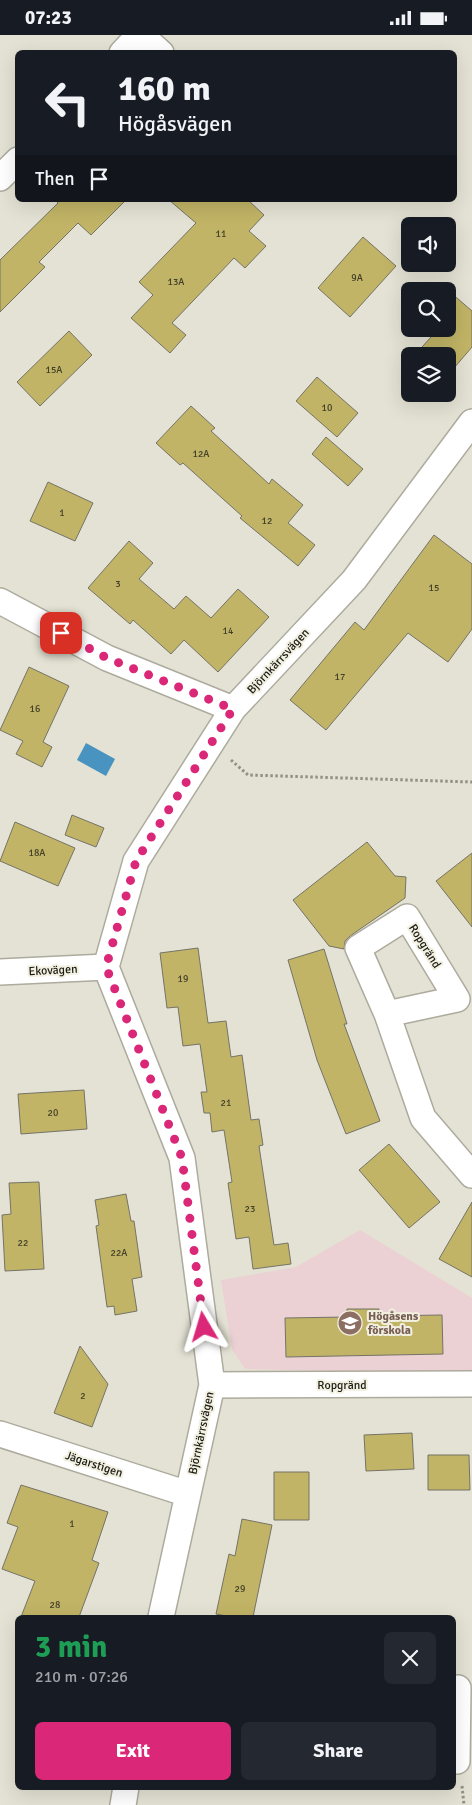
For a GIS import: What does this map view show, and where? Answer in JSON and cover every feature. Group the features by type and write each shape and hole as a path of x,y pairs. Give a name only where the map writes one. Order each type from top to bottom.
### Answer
{"street":[{"path":"125,50 140,35 158,50"},
{"path":"0,178 15,163"},
{"name":"Björnkärrsvägen","path":"161,1615 212,1385 182,1158 106,967 136,861 233,709 354,580 472,422"},
{"path":"0,601 107,658 233,709"},
{"name":"Ekovägen","path":"0,972 106,967"},
{"path":"386,1014 423,1118 472,1175"},
{"name":"Ropgränd","path":"212,1385 472,1384"},
{"name":"Jägarstigen","path":"0,1433 188,1494"},
{"path":"456,1761 461,1687"},
{"path":"123,1805 126,1790"}],"path":[{"path":"212,743 248,775 472,782"}],"shaded area":[{"name":"Högåsens förskola","path":"360,1230 472,1298 472,1374 245,1369 232,1349 221,1280 296,1267"}],"water":[{"path":"86,743 115,759 106,776 77,760"}],"building":[{"path":"124,202 91,235 78,223 39,262 45,267 0,312 0,260 58,203"},
{"path":"171,202 250,202 264,215 249,231 266,246 245,268 234,258 172,323 186,335 170,353 131,318 153,295 139,282 196,223"},
{"path":"363,237 396,266 350,317 318,288"},
{"path":"456,297 472,311 472,347 456,366 456,347 422,347 431,337 456,337"},
{"path":"69,331 92,355 40,406 17,382"},
{"path":"317,377 358,413 337,437 296,401"},
{"path":"191,406 215,428 211,431 269,484 272,479 303,505 288,523 315,545 298,566 240,518 242,516 183,463 180,465 156,443"},
{"path":"326,437 363,469 348,486 312,454"},
{"path":"48,482 93,503 75,541 30,521"},
{"path":"434,535 472,564 472,629 448,662 408,633 326,730 290,700 355,622 364,630"},
{"path":"129,541 153,563 139,579 174,609 186,596 211,618 238,589 269,617 218,672 184,640 171,654 133,620 130,624 88,588"},
{"path":"29,667 69,686 43,742 52,747 42,767 16,754 23,741 0,730"},
{"path":"72,815 104,828 96,847 65,835"},
{"path":"15,822 75,848 58,886 0,861"},
{"path":"367,842 395,876 406,877 405,898 350,936 345,941 344,949 329,946 293,900"},
{"path":"472,853 472,927 436,881"},
{"path":"198,948 208,1023 226,1021 231,1057 242,1055 251,1120 259,1119 263,1145 259,1146 274,1245 288,1243 291,1264 253,1269 249,1237 236,1239 228,1183 232,1182 224,1130 212,1132 210,1113 204,1113 201,1092 207,1092 200,1044 183,1046 178,1007 167,1008 160,953"},
{"path":"324,949 347,1024 344,1024 380,1121 346,1134 317,1060 288,960"},
{"path":"84,1090 87,1129 21,1134 18,1094"},
{"path":"389,1144 440,1202 409,1228 359,1170"},
{"path":"39,1182 44,1269 5,1271 2,1215 11,1214 9,1183"},
{"path":"126,1194 131,1221 134,1221 142,1277 132,1279 137,1311 115,1315 114,1306 107,1307 96,1226 99,1225 95,1200"},
{"path":"472,1202 472,1277 439,1259"},
{"path":"347,1309 379,1309 379,1316 442,1315 443,1354 286,1357 285,1318 347,1317"},
{"path":"80,1346 108,1384 92,1427 54,1413"},
{"path":"412,1433 414,1469 366,1471 364,1435"},
{"path":"428,1455 469,1455 470,1490 428,1490"},
{"path":"274,1472 309,1472 309,1520 274,1520"},
{"path":"21,1485 108,1512 92,1560 99,1563 80,1615 22,1615 35,1581 2,1569 18,1527 7,1523"},
{"path":"242,1519 272,1525 253,1615 216,1614 229,1554 235,1556"}],"place":[{"name":"Högåsens förskola","path":"350,1323"}],"route":[{"path":"61,633 107,658 233,709 136,861 106,967 182,1158 204,1327"}]}
